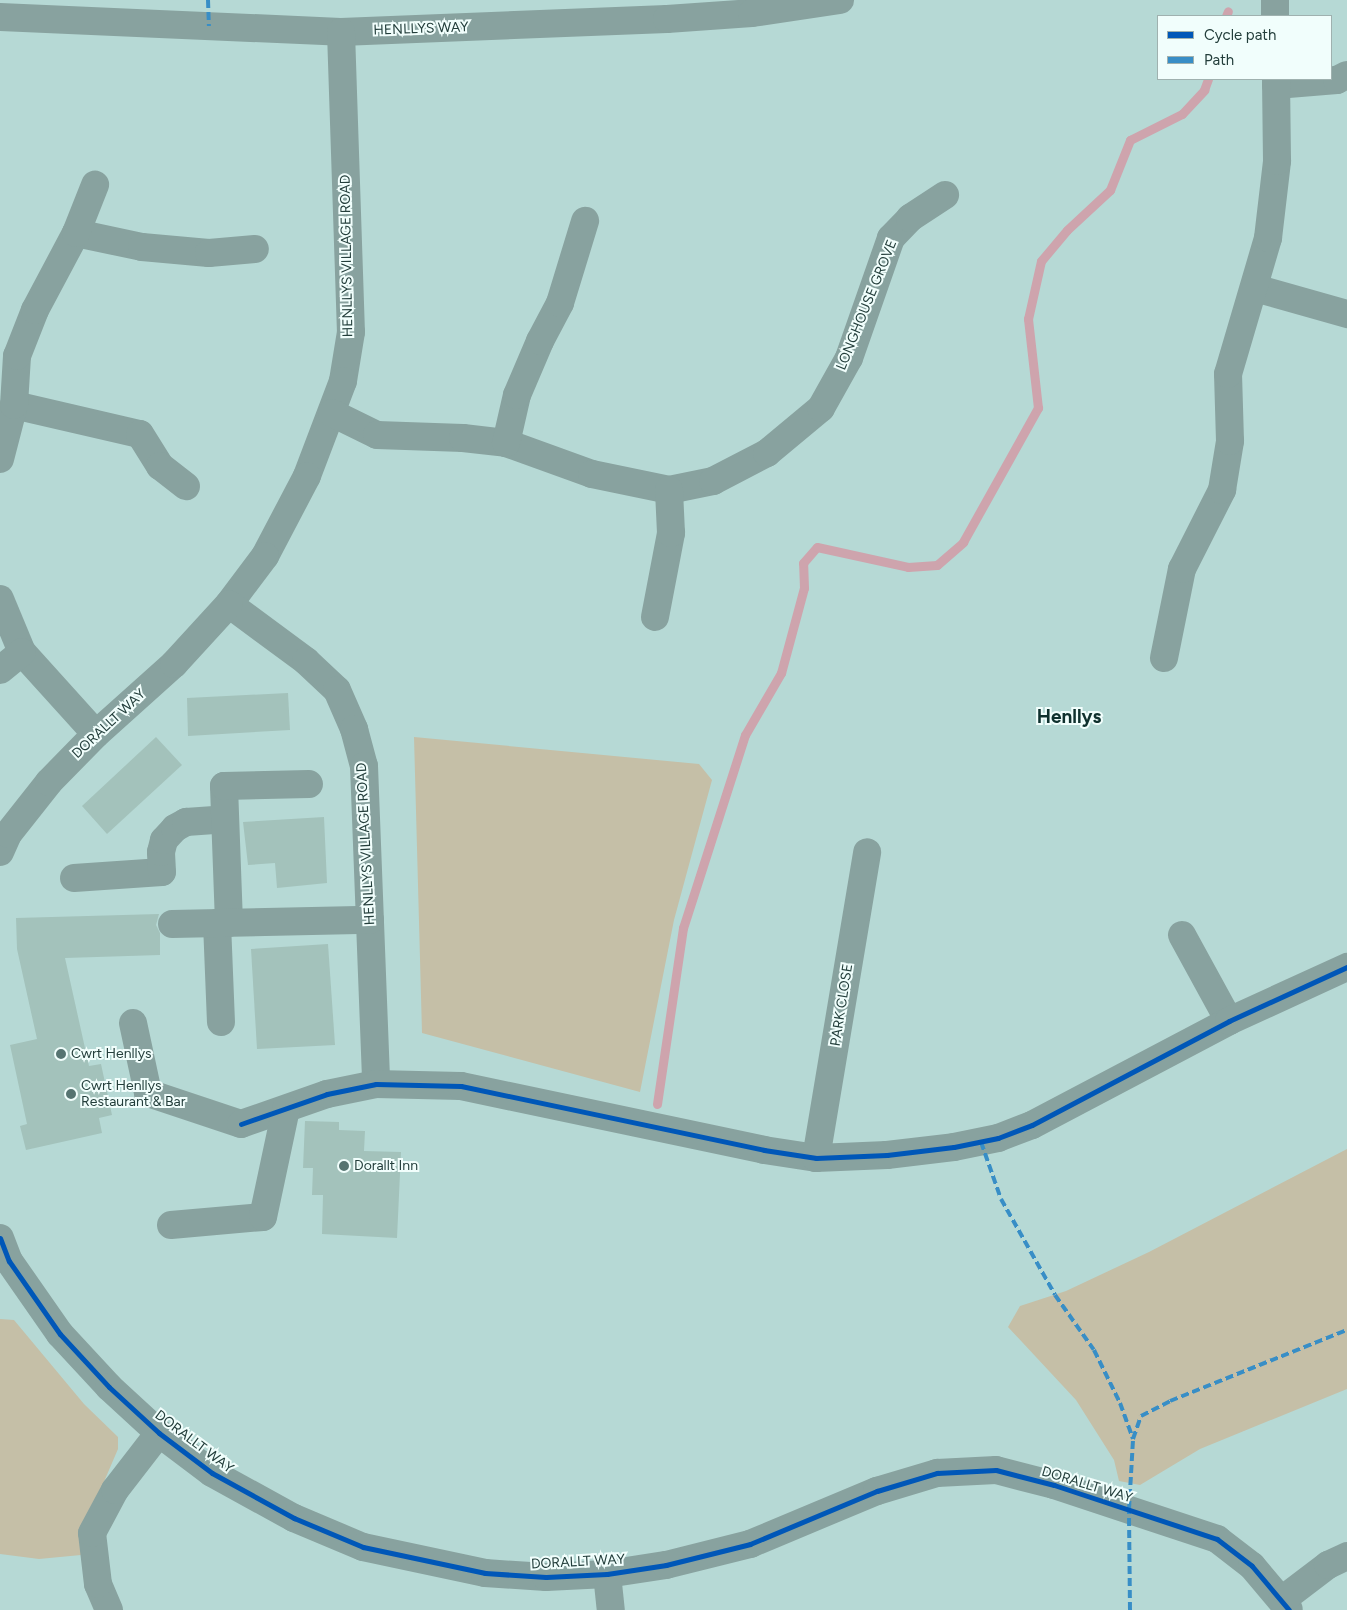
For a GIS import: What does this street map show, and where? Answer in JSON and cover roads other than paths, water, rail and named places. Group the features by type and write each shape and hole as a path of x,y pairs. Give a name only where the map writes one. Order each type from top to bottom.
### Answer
{"street":[{"name":"HENLLYS WAY","path":"0,18 341,32 583,23 752,6 840,0"},
{"path":"1275,0 1275,15"},
{"name":"HENLLYS VILLAGE ROAD","path":"341,32 351,332 342,381 332,413 307,476 265,556 228,604 306,661 336,690 351,721 364,766 376,1084"},
{"path":"1164,658 1182,569 1222,490 1230,441 1228,374 1255,288 1268,238 1277,161 1276,82 1337,80 1347,75"},
{"path":"0,460 14,405 17,356 35,310 76,233 95,185"},
{"name":"LONGHOUSE GROVE","path":"332,413 377,435 463,438 506,443 592,474 669,490 713,481 767,453 821,408 849,358 891,238 910,218 945,195"},
{"path":"506,443 517,395 540,341 560,303 584,221"},
{"path":"76,233 142,247 209,253 255,249"},
{"path":"1255,288 1347,314"},
{"path":"14,405 140,434 160,466 186,486"},
{"path":"656,617 672,533 669,490"},
{"path":"0,599 22,652 96,734"},
{"name":"DORALLT WAY","path":"0,852 8,834 49,782 96,734 174,664 228,604"},
{"path":"0,670 22,652"},
{"path":"221,1022 224,786 309,784"},
{"path":"74,878 162,872 162,846 164,840 175,828 186,822 225,819"},
{"name":"PARK CLOSE","path":"816,1158 867,852"},
{"path":"172,924 370,920"},
{"path":"1182,935 1229,1021"},
{"path":"133,1023 148,1093 241,1124 327,1094 376,1084 461,1086 764,1150 816,1158 887,1155 954,1147 998,1138 1032,1125 1229,1021 1347,967"},
{"path":"171,1225 263,1216 286,1109"},
{"name":"DORALLT WAY","path":"3,1256 60,1334 109,1387 160,1433 212,1473 294,1518 364,1547 485,1573 546,1577 607,1574 666,1565 750,1544 878,1491 937,1474 996,1470 1054,1485 1217,1539 1252,1566 1285,1605"},
{"name":"DORALLT WAY","path":"109,1610 98,1584 92,1532 115,1490 160,1433"},
{"path":"1285,1605 1328,1565 1347,1556"},
{"path":"607,1574 611,1610"}],"waterway":[{"path":"1226,15 1228,11"},
{"path":"657,1104 683,928 745,735 781,673 804,588 803,563 817,547 908,567 937,565 963,542 1038,408 1028,319 1041,261 1067,230 1110,190 1130,140 1182,114 1204,90 1208,80"}],"place":[{"name":"Cwrt Henllys","path":"61,1054"},
{"name":"Cwrt Henllys Restaurant & Bar","path":"71,1094"},
{"name":"Dorallt Inn","path":"344,1166"}],"district":[{"name":"Henllys","path":"1069,717"}]}
